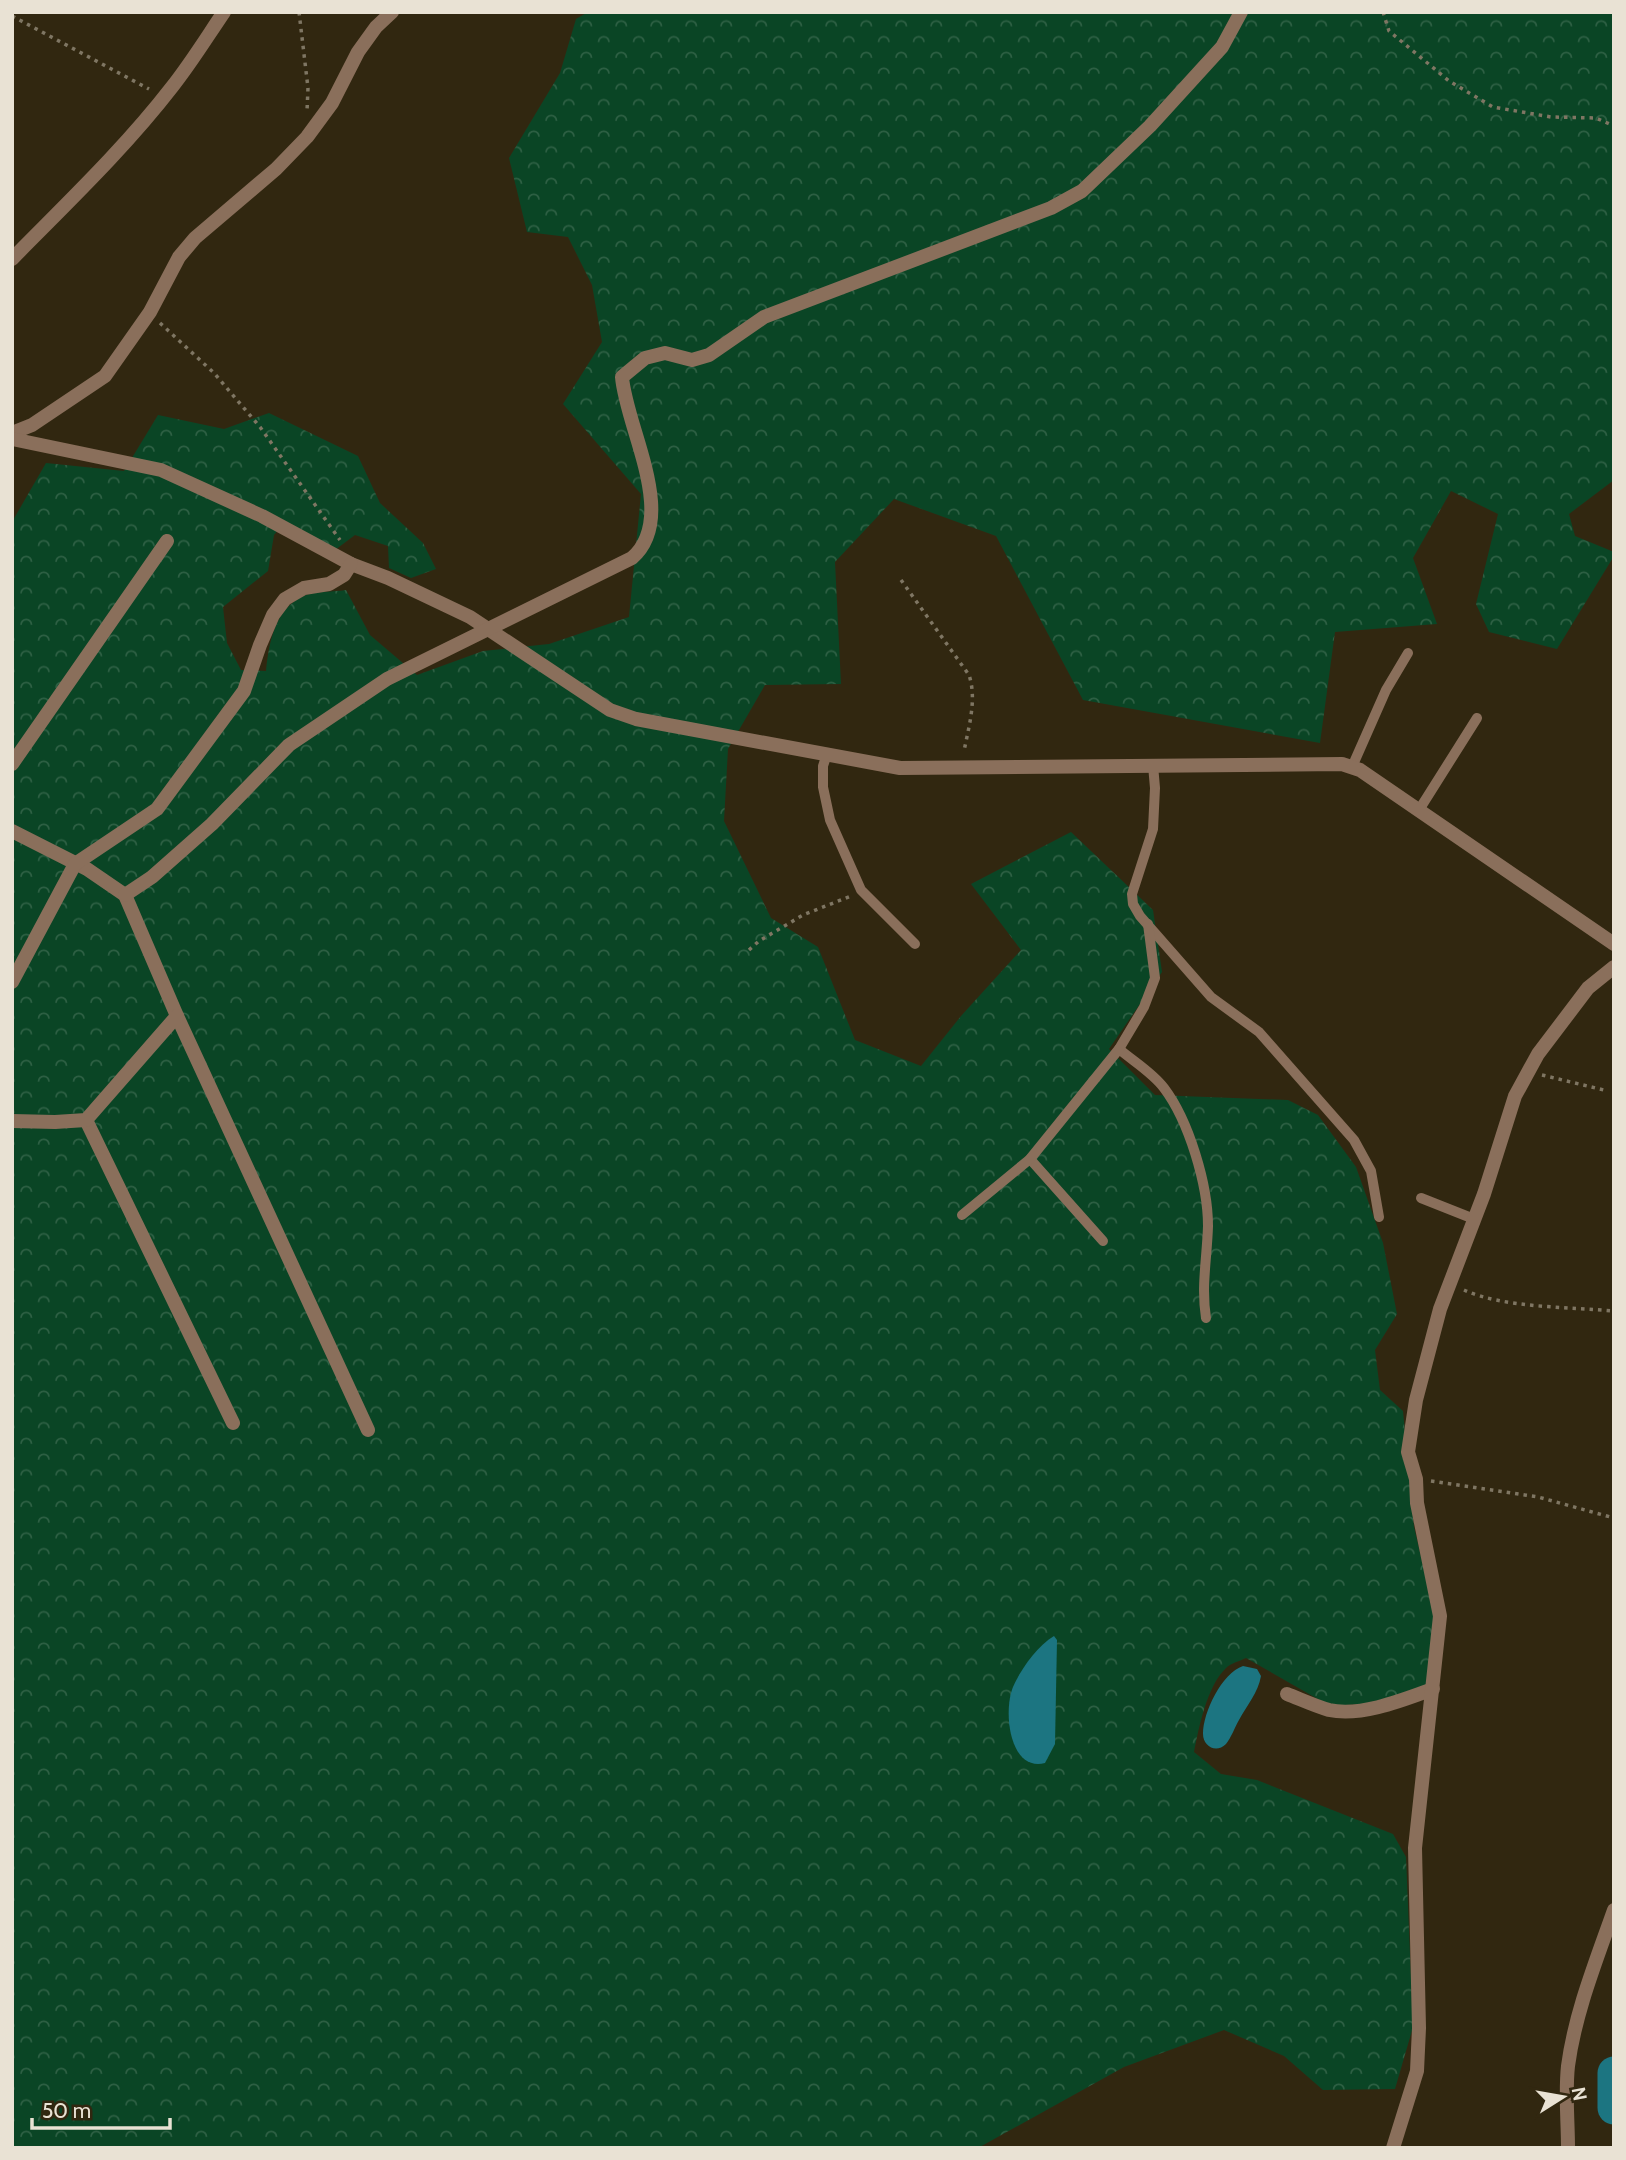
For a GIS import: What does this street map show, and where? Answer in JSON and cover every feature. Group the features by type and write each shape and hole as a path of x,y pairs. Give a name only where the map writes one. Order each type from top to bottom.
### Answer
{"street":[{"path":"12,259 123,145 164,97 224,12"},
{"path":"12,436 105,376 150,312 179,257 195,238 276,169 307,137 331,103 358,52 376,27 392,12"},
{"path":"125,895 152,877 212,824 289,746 387,679 632,558 640,550 648,538 651,520 649,490 624,398 622,377 645,358 666,353 692,360 709,355 764,317 1051,208 1082,191 1150,126 1222,47 1241,12"},
{"path":"12,436 161,470 262,516 351,564 388,578 470,617 610,710 636,719 900,768 1342,764 1352,767 1614,944"},
{"path":"12,764 167,541"},
{"path":"12,982 75,864 157,809 244,691 273,615 285,599 304,588 329,584 344,575 351,564"},
{"path":"12,831 87,869 125,895 177,1016 368,1430"},
{"path":"1394,2148 1417,2071 1419,2028 1415,1848 1440,1615 1418,1503 1416,1479 1408,1452 1416,1400 1440,1309 1484,1194 1515,1096 1538,1054 1588,988 1614,967"},
{"path":"12,1121 86,1120 177,1016"},
{"path":"86,1120 233,1423"},
{"path":"1287,1694 1331,1710 1361,1709 1400,1701 1433,1689"},
{"path":"1568,2148 1568,2069 1573,2043 1593,1968 1614,1910"}],"lane":[{"path":"1352,767 1386,690 1408,653"},
{"path":"1419,810 1477,718"},
{"path":"827,754 823,766 830,820 861,890 915,944"},
{"path":"1153,765 1153,829 1132,894 1133,904 1211,997 1259,1032 1354,1140 1371,1171 1379,1217"},
{"path":"962,1215 1030,1159 1119,1049 1144,1007 1155,978 1147,923"},
{"path":"1119,1049 1162,1085 1178,1110 1195,1156 1204,1190 1208,1225 1203,1294 1206,1318"},
{"path":"1030,1159 1103,1241"},
{"path":"1421,1198 1474,1219"}],"path":[{"path":"299,12 308,88 307,137"},
{"path":"1383,12 1389,31 1449,81 1493,107 1551,117 1596,118 1614,126"},
{"path":"12,16 164,97"},
{"path":"150,312 171,335 214,373 260,427 347,549 351,564"},
{"path":"901,580 969,675 973,686 961,767"},
{"path":"749,950 758,941 803,915 846,900 861,890"},
{"path":"1529,1070 1554,1080 1608,1091"},
{"path":"1450,1283 1480,1297 1614,1311"},
{"path":"1416,1479 1538,1497 1614,1518"}],"green space":[{"path":"588,12 1614,12 1614,480 1569,514 1575,536 1614,552 1614,556 1557,649 1489,632 1476,604 1498,514 1451,491 1413,558 1437,624 1335,632 1320,743 1083,700 996,536 894,499 835,562 841,684 765,685 728,749 724,821 771,918 818,947 855,1040 921,1066 961,1016 1021,950 971,884 1071,832 1153,910 1162,972 1109,1049 1155,1095 1288,1100 1318,1115 1356,1167 1383,1243 1397,1314 1375,1350 1380,1390 1403,1411 1414,1527 1435,1615 1429,1686 1377,1703 1330,1706 1246,1658 1228,1666 1214,1685 1205,1707 1194,1752 1221,1774 1257,1780 1393,1834 1406,1857 1413,2027 1395,2089 1323,2090 1284,2056 1224,2030 1124,2067 978,2148 12,2148 12,522 46,463 124,471 158,415 224,429 269,413 358,456 380,503 423,543 436,569 411,578 389,568 388,546 355,535 335,550 284,523 274,535 268,571 223,607 227,643 241,670 266,671 272,637 281,617 296,601 315,593 346,590 370,635 417,675 483,651 549,644 629,617 641,494 563,404 602,342 592,285 568,237 527,232 509,158 560,73 576,19"}],"water":[{"path":"1054,1636 1057,1640 1055,1744 1045,1763 1033,1763 1023,1758 1016,1749 1009,1724 1010,1698 1025,1666"},
{"path":"1243,1666 1257,1669 1261,1676 1257,1688 1230,1739 1222,1747 1211,1747 1205,1742 1203,1734 1206,1715 1221,1685 1228,1676"}],"waterway":[{"path":"1614,2073 1614,2108"}]}
